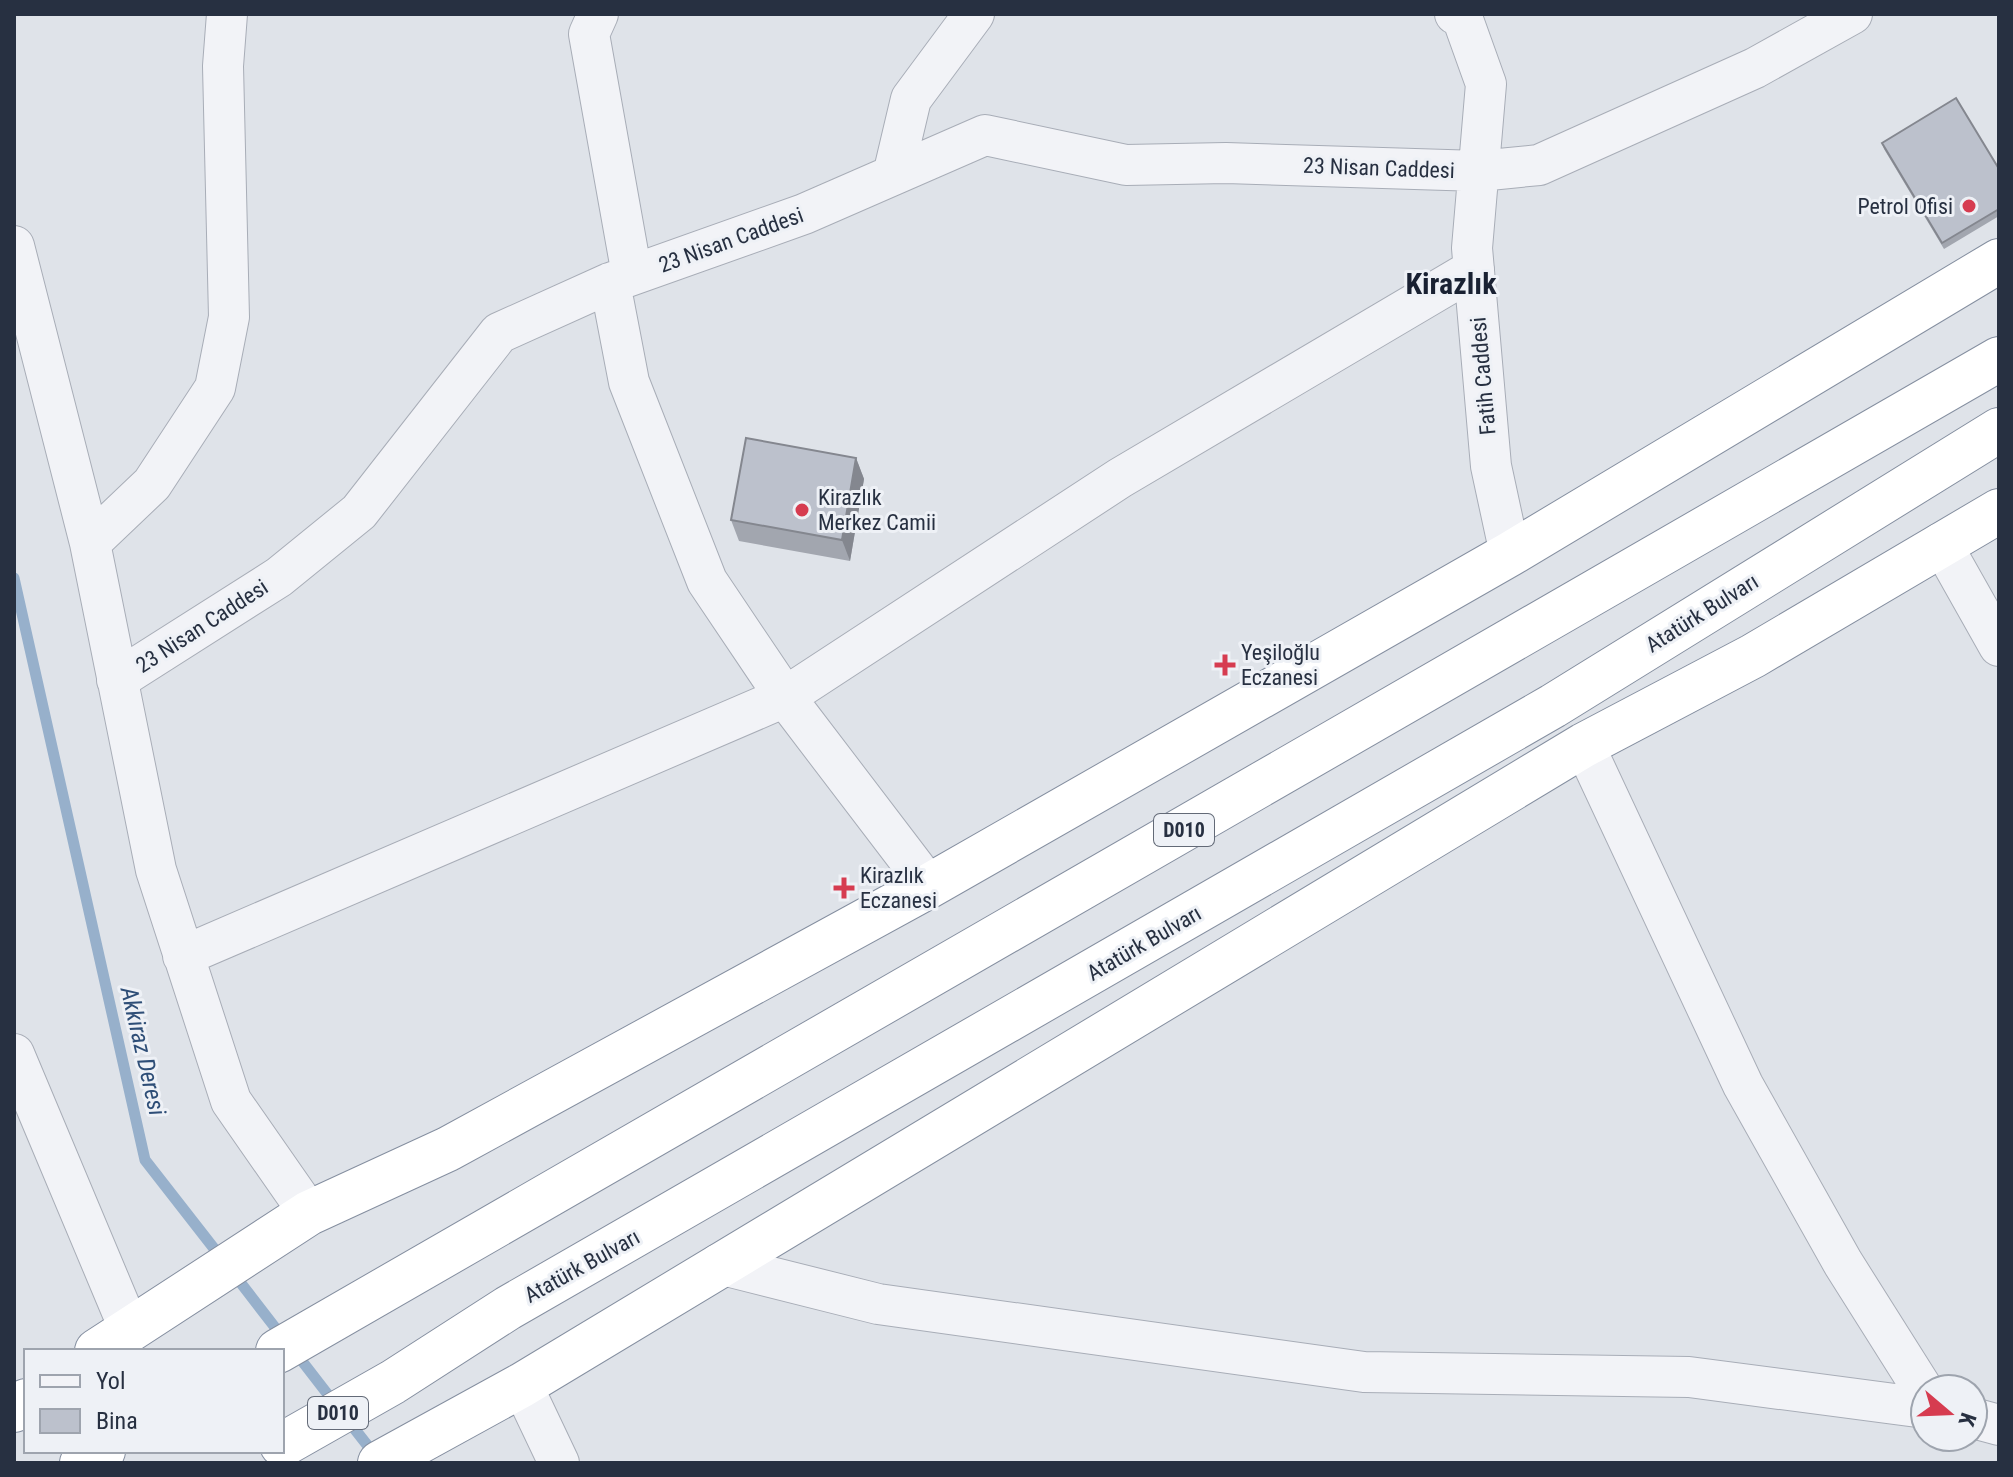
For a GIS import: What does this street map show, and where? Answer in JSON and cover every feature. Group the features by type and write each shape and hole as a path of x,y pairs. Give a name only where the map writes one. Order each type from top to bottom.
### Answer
{"highway":[{"path":"113,1340 309,1213 448,1149 929,886 1510,554 1999,261"},
{"name":"D010","path":"281,1349 1999,359"},
{"name":"Atatürk Bulvarı","path":"284,1443 393,1382 508,1308 1553,706 1999,430"},
{"path":"380,1463 522,1385 1584,745 1753,656 1941,543 1998,514"},
{"path":"82,1463 100,1453"}],"street":[{"path":"90,543 152,484 215,388 229,317 223,66 227,14"},
{"path":"598,14 589,34 621,279 629,382 707,581 785,697 929,886"},
{"path":"893,175 911,99 974,14"},
{"name":"Fatih Caddesi","path":"1455,14 1462,17 1486,84 1472,248 1491,466 1510,554"},
{"name":"23 Nisan Caddesi","path":"117,680 279,577 359,512 499,333 621,279 804,214 985,135 1126,165 1226,163 1479,171 1539,165 1755,68 1852,14"},
{"path":"14,246 90,543 156,870 231,1101 309,1213"},
{"path":"183,956 785,697 1120,478 1474,269"},
{"path":"1941,543 1999,646"},
{"path":"1584,745 1743,1085 1843,1263 1912,1373"},
{"path":"14,1054 113,1340"},
{"path":"719,1264 878,1304 1364,1372 1689,1377 1909,1406"},
{"path":"522,1385 559,1463"}],"building":[{"path":"1956,98 1999,169 1999,209 1942,243 1882,143"},
{"name":"Kirazlık Merkez Camii","path":"746,438 856,458 842,540 731,520"}],"waterway":[{"name":"Akkiraz Deresi","path":"14,578 145,1160 223,1260"},
{"name":"Akkiraz Deresi","path":"233,1273 284,1339"},
{"name":"Akkiraz Deresi","path":"295,1352 336,1405"},
{"name":"Akkiraz Deresi","path":"346,1418 375,1455"}],"place":[{"name":"Petrol Ofisi","path":"1969,206"},
{"name":"Kirazlık Merkez Camii","path":"802,510"},
{"name":"Yeşiloğlu Eczanesi","path":"1225,665"},
{"name":"Kirazlık Eczanesi","path":"844,888"}],"district":[{"name":"Kirazlık","path":"1451,283"}]}
